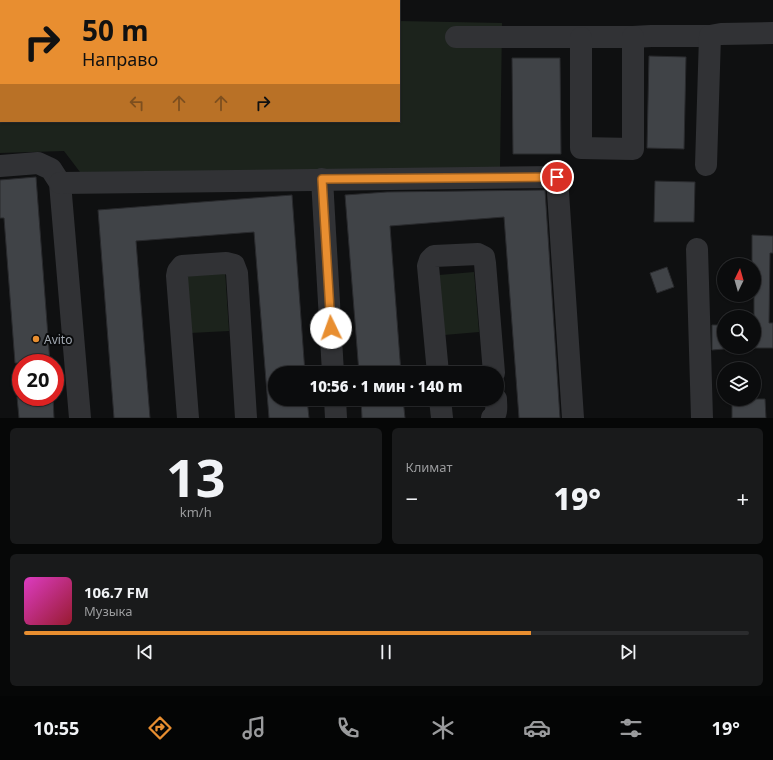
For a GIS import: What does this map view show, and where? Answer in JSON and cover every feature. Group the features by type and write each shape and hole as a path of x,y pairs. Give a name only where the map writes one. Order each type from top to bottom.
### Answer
{"lane":[{"path":"456,37 581,38 710,36 721,34 773,33"},
{"path":"706,165 710,36"},
{"path":"581,38 581,148 633,148 633,37"},
{"path":"0,166 38,163 51,169 60,183 80,418"},
{"path":"60,183 557,177 573,418"},
{"path":"322,179 333,366"},
{"path":"697,249 702,418"},
{"path":"437,366 428,266 430,260 434,256 478,254 484,257 485,263 493,366"},
{"path":"188,418 177,276 178,271 182,266 226,263 234,265 237,273 246,418"},
{"path":"335,406 336,418"},
{"path":"441,406 442,418"},
{"path":"492,418 495,416 497,411 497,406"}],"shaded area":[{"path":"400,21 502,23 500,169 80,172 64,151 0,153 0,122 400,122"},
{"path":"225,271 229,331 190,333 186,274"},
{"path":"474,272 479,332 444,335 439,275"}],"building":[{"path":"649,56 686,57 684,149 647,148"},
{"path":"512,58 560,58 561,154 513,154"},
{"path":"36,177 49,354 14,354 4,218 0,218 0,180"},
{"path":"655,181 695,182 694,222 654,222"},
{"path":"545,190 560,418 519,418 504,217 390,226 400,366 358,366 345,195 387,192"},
{"path":"292,195 304,366 268,366 268,406 254,232 136,241 150,418 114,418 98,210"},
{"path":"752,235 773,236 773,253 770,253 769,323 773,323 773,348 761,348 761,310 754,310 754,302 761,302 761,258 752,258"},
{"path":"667,267 674,287 657,293 650,273"},
{"path":"712,325 717,325 717,350 712,350"},
{"path":"761,399 765,399 766,418 732,418 732,406 761,406"},
{"path":"18,406 53,406 54,418 19,418"},
{"path":"268,406 308,406 309,418 269,418"},
{"path":"361,406 404,406 405,418 362,418"}],"place":[{"name":"Avito","path":"36,339"}],"route":[{"path":"331,328 322,179 557,177"}]}
